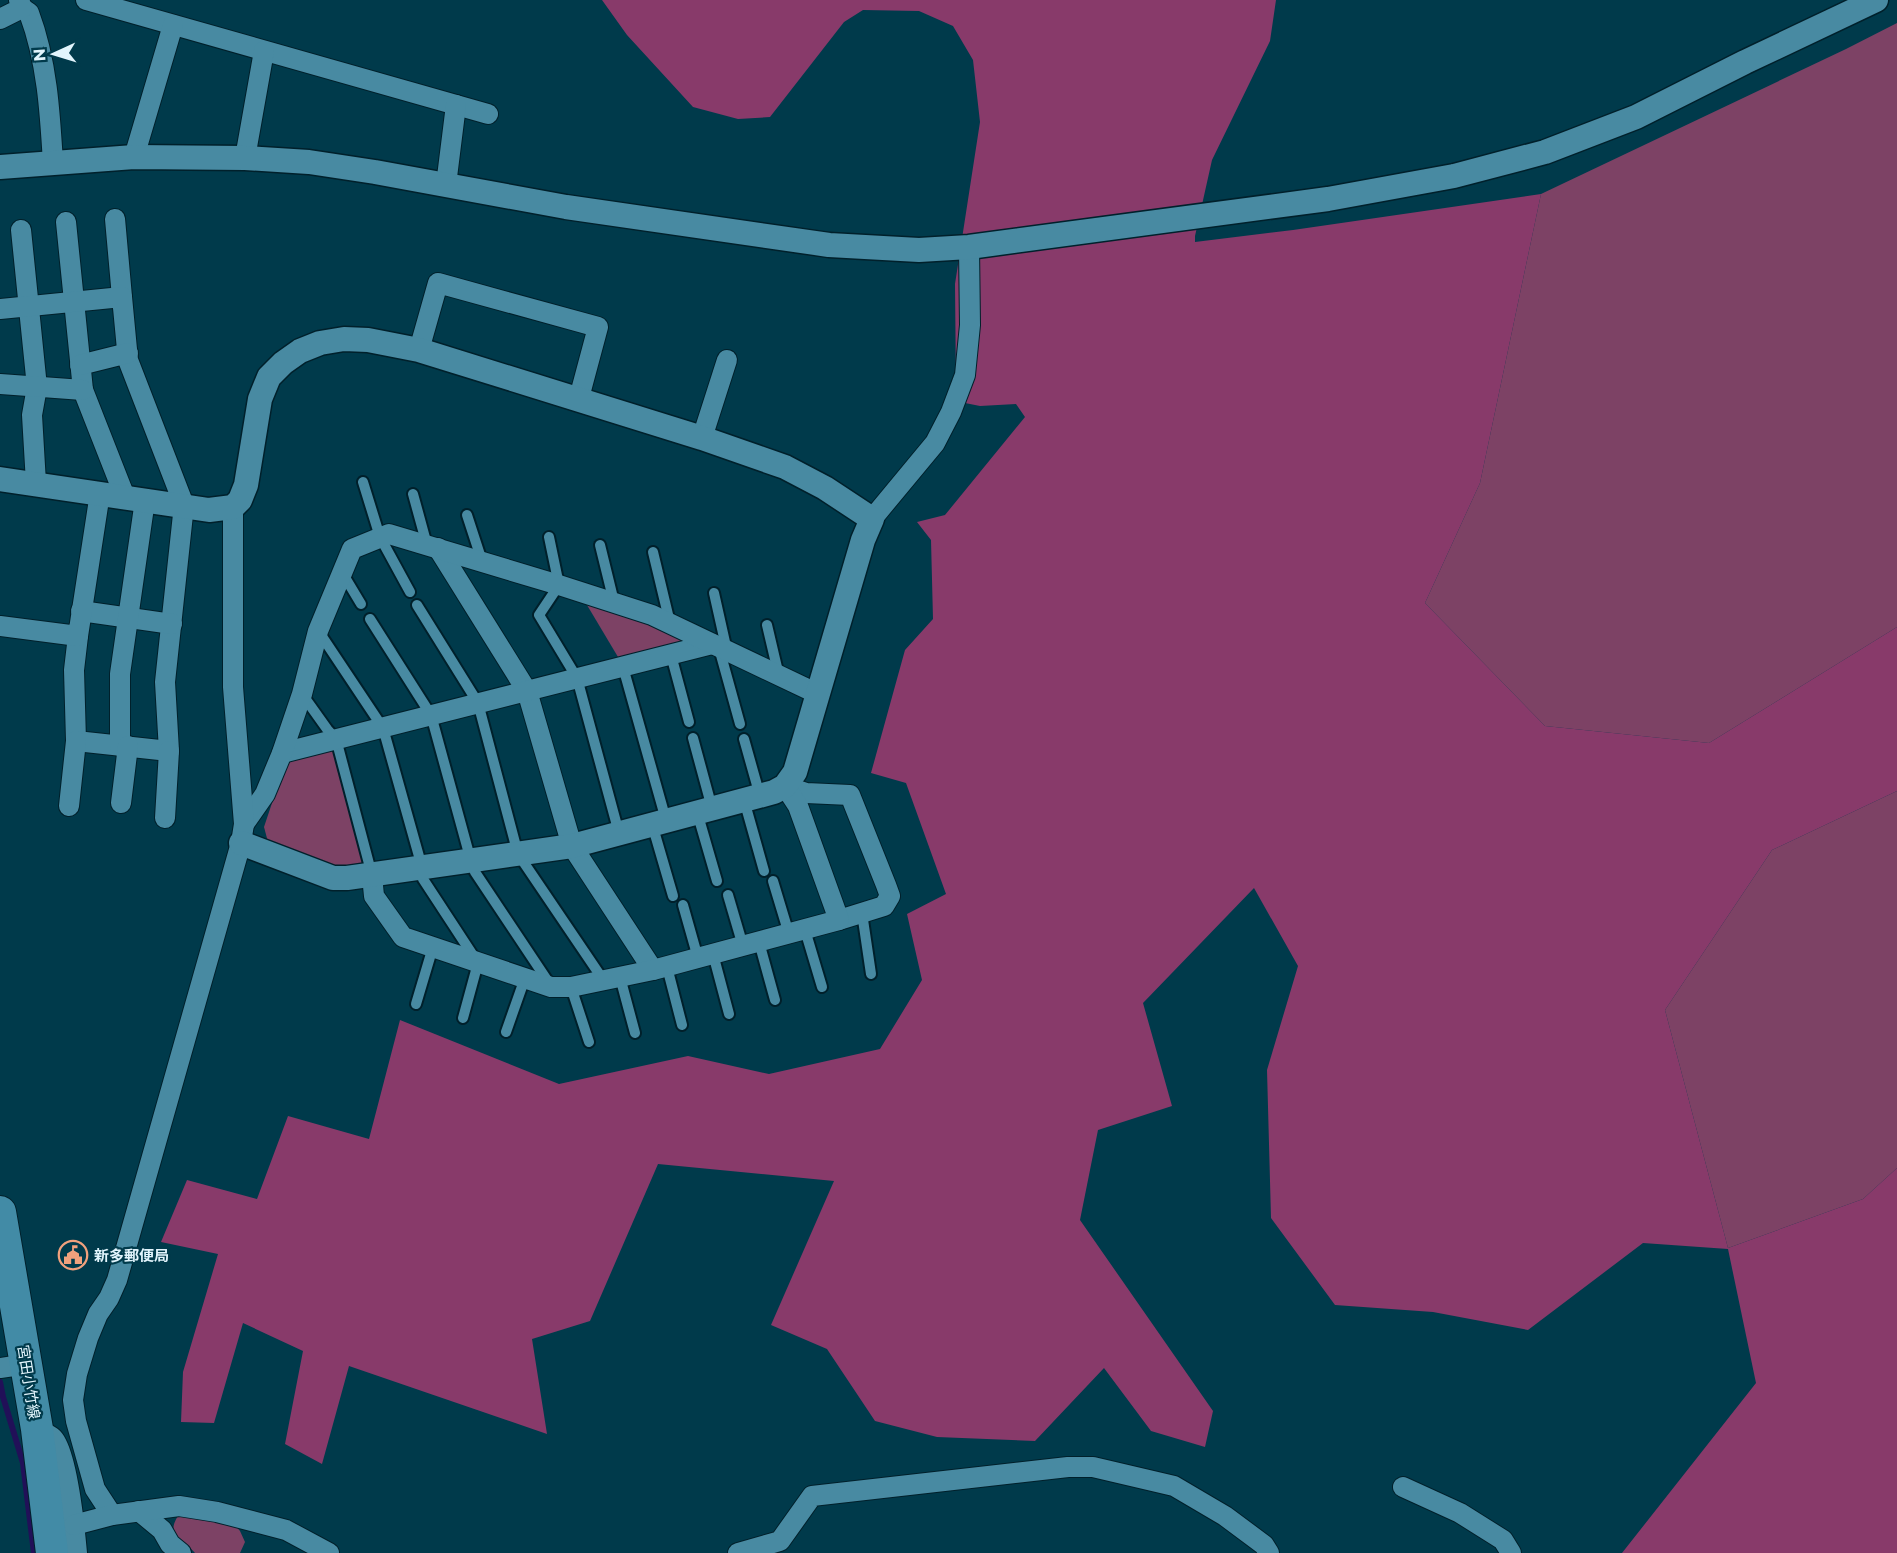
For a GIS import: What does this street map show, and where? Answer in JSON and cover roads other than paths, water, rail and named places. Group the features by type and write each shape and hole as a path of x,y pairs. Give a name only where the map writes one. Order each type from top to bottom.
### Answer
{"main road":[{"name":"宮田小竹線","path":"0,1212 13,1366 37,1429 52,1553"}],"street":[{"path":"86,0 488,114"},
{"path":"0,167 134,158 245,158 309,162 566,207 830,245 919,250 969,247 1328,199 1454,176 1545,152 1636,117 1744,62 1875,0"},
{"path":"0,19 20,4 29,13 44,60 53,163"},
{"path":"134,158 173,25"},
{"path":"245,158 264,51"},
{"path":"446,185 456,105"},
{"path":"115,219 129,360 184,505 165,682 169,751 165,818"},
{"path":"66,222 83,390 135,498 127,618 120,674 124,746 121,803"},
{"path":"21,230 37,387 32,415 36,483"},
{"path":"243,834 333,878 372,875 572,846 752,798 785,786 795,772 863,540 872,519 935,443 951,412 965,375 969,325 969,247"},
{"path":"419,350 438,283 598,327 579,398"},
{"path":"0,309 122,297"},
{"path":"0,479 209,510 233,507 240,500 246,484 260,399 269,377 300,351 320,343 344,339 368,340 419,350 579,398 784,467 825,488 872,519"},
{"path":"80,365 128,353"},
{"path":"702,438 727,360"},
{"path":"0,384 83,390"},
{"path":"69,806 76,741 74,670 100,494"},
{"path":"233,507 233,687 243,834"},
{"path":"112,1515 95,1489 76,1421 73,1400 77,1374 94,1322 117,1280 243,834 265,794 282,753 302,694 318,631 352,549 389,534 614,602 670,623 818,694"},
{"path":"433,546 527,691 572,846 660,969"},
{"path":"81,611 172,624"},
{"path":"0,626 78,636"},
{"path":"282,753 671,655 719,648"},
{"path":"76,741 169,751"},
{"path":"372,875 374,896 403,937 551,987 571,987 660,969 884,906 890,896 850,795 806,793 785,786"},
{"path":"785,786 798,806 838,920"},
{"path":"37,1429 54,1439 63,1459 75,1525 77,1553"},
{"path":"738,1553 781,1547 812,1496 1068,1467 1093,1467 1174,1486 1226,1516 1264,1545 1269,1553"},
{"path":"1403,1487 1460,1513 1503,1540 1511,1553"},
{"path":"75,1525 112,1515 179,1506 217,1512 286,1530 322,1550"},
{"path":"139,1511 162,1530 173,1550"},
{"path":"294,1553 322,1550"}],"lane":[{"path":"363,482 380,537 410,592"},
{"path":"412,494 433,546"},
{"path":"467,515 482,561"},
{"path":"549,537 559,585 539,615 577,678 619,833"},
{"path":"600,545 614,602"},
{"path":"653,552 670,623"},
{"path":"343,574 361,604"},
{"path":"714,593 719,648 740,724"},
{"path":"417,605 478,703 518,854 612,979 635,1033"},
{"path":"370,619 431,715 476,872 551,987"},
{"path":"767,625 779,676"},
{"path":"318,631 383,728 422,867 423,879 478,963 463,1018"},
{"path":"671,655 689,722"},
{"path":"623,667 659,822 673,896"},
{"path":"302,694 336,740 372,875"},
{"path":"693,738 717,881"},
{"path":"744,739 764,871"},
{"path":"773,881 822,987"},
{"path":"728,895 776,1000"},
{"path":"682,905 706,956 729,1014"},
{"path":"862,913 871,974"},
{"path":"416,1004 433,947"},
{"path":"660,969 682,1025"},
{"path":"507,1032 525,978"},
{"path":"571,987 589,1042"}],"waterway":[{"path":"0,1382 23,1463 34,1553"}],"place":[{"name":"新多郵便局","path":"73,1255"}]}
